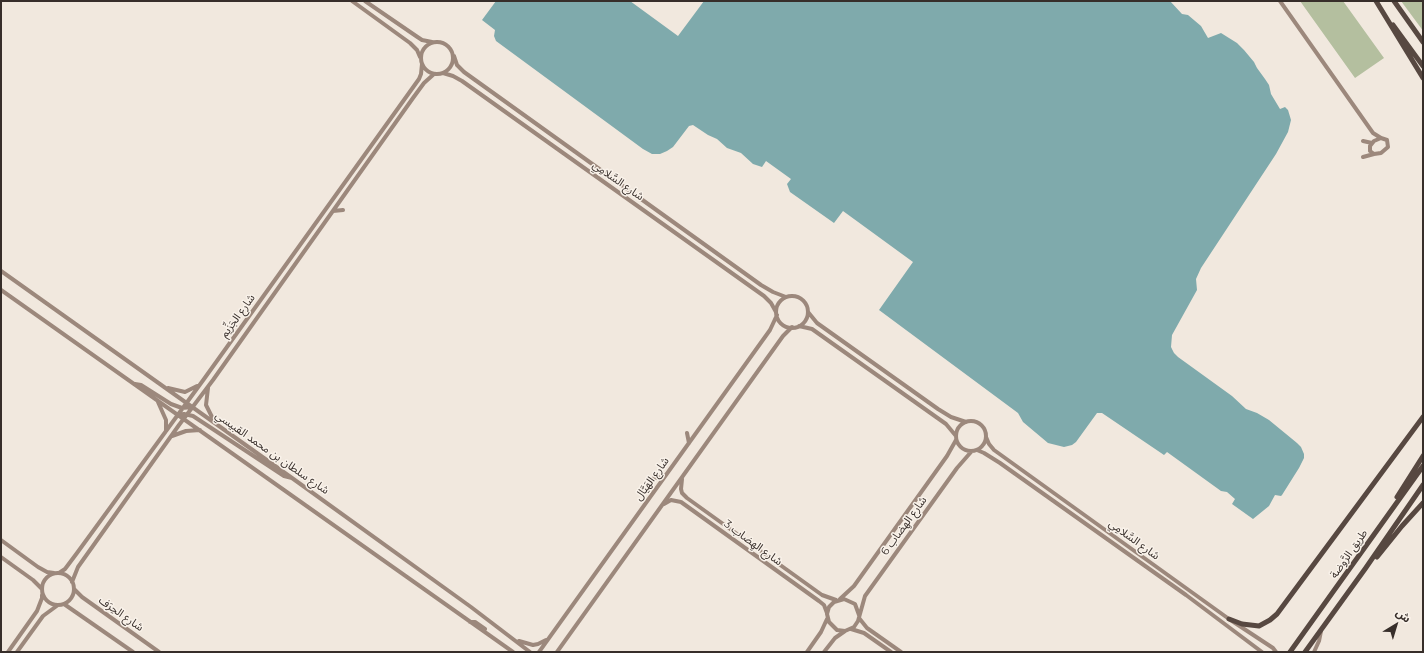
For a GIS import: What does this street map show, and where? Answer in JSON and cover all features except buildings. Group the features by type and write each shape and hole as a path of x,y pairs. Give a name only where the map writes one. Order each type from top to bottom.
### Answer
{"highway":[{"path":"1376,1 1423,66"},
{"path":"1376,1 1423,78"},
{"path":"1394,1 1423,37"},
{"path":"1394,1 1423,42"},
{"path":"1229,619 1242,624 1260,626 1277,614 1423,417"},
{"path":"1387,516 1400,492 1423,456"},
{"name":"طريق الرَّوضة","path":"1290,652 1423,466"},
{"name":"طريق الرَّوضة","path":"1305,652 1321,632 1423,484"},
{"path":"1365,569 1374,562 1402,526 1423,503"}],"street":[{"path":"352,1 413,45 417,50 426,70 434,74 443,74 448,71 451,67 454,56 450,47 439,41 426,41 416,36 365,1"},
{"path":"1280,1 1372,133 1387,140 1388,147 1381,153 1363,157"},
{"path":"421,59 424,48 433,42"},
{"name":"شارع السَّلامِي","path":"454,56 458,65 464,72 761,285 786,297"},
{"name":"شارع الجَزِّيم","path":"57,573 65,569 70,563 419,79 422,64"},
{"name":"شارع الجَزِّيم","path":"72,582 78,567 187,414 208,387 424,82 434,74"},
{"name":"شارع السَّلامِي","path":"443,74 453,76 462,81 764,296 771,303 777,314"},
{"path":"1372,133 1373,142"},
{"path":"1374,154 1368,149 1373,142 1380,138"},
{"path":"1362,141 1373,142"},
{"path":"333,211 343,210"},
{"name":"شارع سلطان بن محمد القبيسي","path":"1,271 292,478 530,652"},
{"name":"شارع سلطان بن محمد القبيسي","path":"1,290 511,651"},
{"path":"793,296 800,298 806,304 808,312 818,323 951,417 966,422 970,421 978,423 984,429 986,437 984,445 971,452 963,450 946,424 812,329 784,325 778,319 777,314 780,302 786,297 793,296"},
{"path":"799,326 805,320 808,312"},
{"name":"شارع الهَيَّال","path":"540,652 770,330 777,314"},
{"path":"557,652 783,336 792,327"},
{"path":"133,383 141,385 171,404 182,408 192,407"},
{"path":"163,386 176,391 185,392 199,385"},
{"path":"208,387 206,405 215,424"},
{"path":"157,400 166,420 166,431"},
{"path":"178,415 187,414 202,422 284,476 292,478"},
{"path":"956,438 959,427 966,422"},
{"path":"172,436 186,431 200,430"},
{"path":"687,433 689,443"},
{"name":"شارع السَّلامِي","path":"986,437 988,444 994,450 1229,619 1274,648 1276,652"},
{"name":"شارع الهِضاب 6","path":"838,600 854,586 947,456 956,438"},
{"name":"شارع السَّلامِي","path":"977,450 1000,463 1186,595 1262,652"},
{"name":"شارع الهِضاب 6","path":"859,616 864,596 960,464 971,452"},
{"path":"654,478 664,477"},
{"name":"شارع الهِضاب 3","path":"682,478 682,493 691,502 822,595 838,600"},
{"name":"شارع الهِضاب 3","path":"662,506 669,501 676,500 688,507 819,601 824,605 827,616"},
{"path":"688,507 687,503 691,502"},
{"path":"1,540 47,572 67,576 72,582 74,589 72,598 64,604 58,605 48,602 42,591 33,580 1,557"},
{"path":"8,652 37,611 42,598 45,579 57,573"},
{"name":"شارع الحِرَف","path":"74,589 82,597 159,652"},
{"path":"807,652 821,632 829,607 838,600 848,600 855,604 859,616 867,628 901,652"},
{"path":"64,604 133,652"},
{"path":"17,652 43,616 58,605"},
{"path":"827,616 834,628 845,631"},
{"path":"824,652 835,638 851,629 856,624 859,616"},
{"path":"470,622 474,622 516,652"},
{"path":"851,629 864,633 891,652"},
{"path":"1314,652 1321,632"},
{"path":"515,640 533,645 548,639"},
{"path":"562,652 564,642"}],"green space":[{"path":"1300,1 1343,1 1384,58 1355,78"},
{"path":"1401,1 1423,1 1423,31 1421,28"}],"water":[{"path":"496,1 630,1 678,36 704,1 1170,1 1182,14 1188,15 1201,26 1208,38 1221,33 1237,43 1254,62 1269,85 1271,94 1280,109 1285,107 1288,110 1291,120 1288,132 1276,154 1201,268 1196,279 1197,290 1172,335 1171,347 1178,357 1232,396 1246,409 1269,420 1297,443 1301,447 1304,454 1304,458 1299,468 1282,495 1275,495 1269,506 1253,519 1232,504 1235,499 1227,492 1221,491 1167,452 1164,455 1102,413 1097,413 1076,442 1072,445 1064,447 1048,443 1023,422 1018,413 879,310 913,262 843,211 834,223 790,192 787,184 791,179 766,161 762,167 753,164 741,153 727,148 717,139 693,125 689,126 673,147 667,151 660,154 652,154 643,149 496,41 494,36 495,30 482,20"}]}
